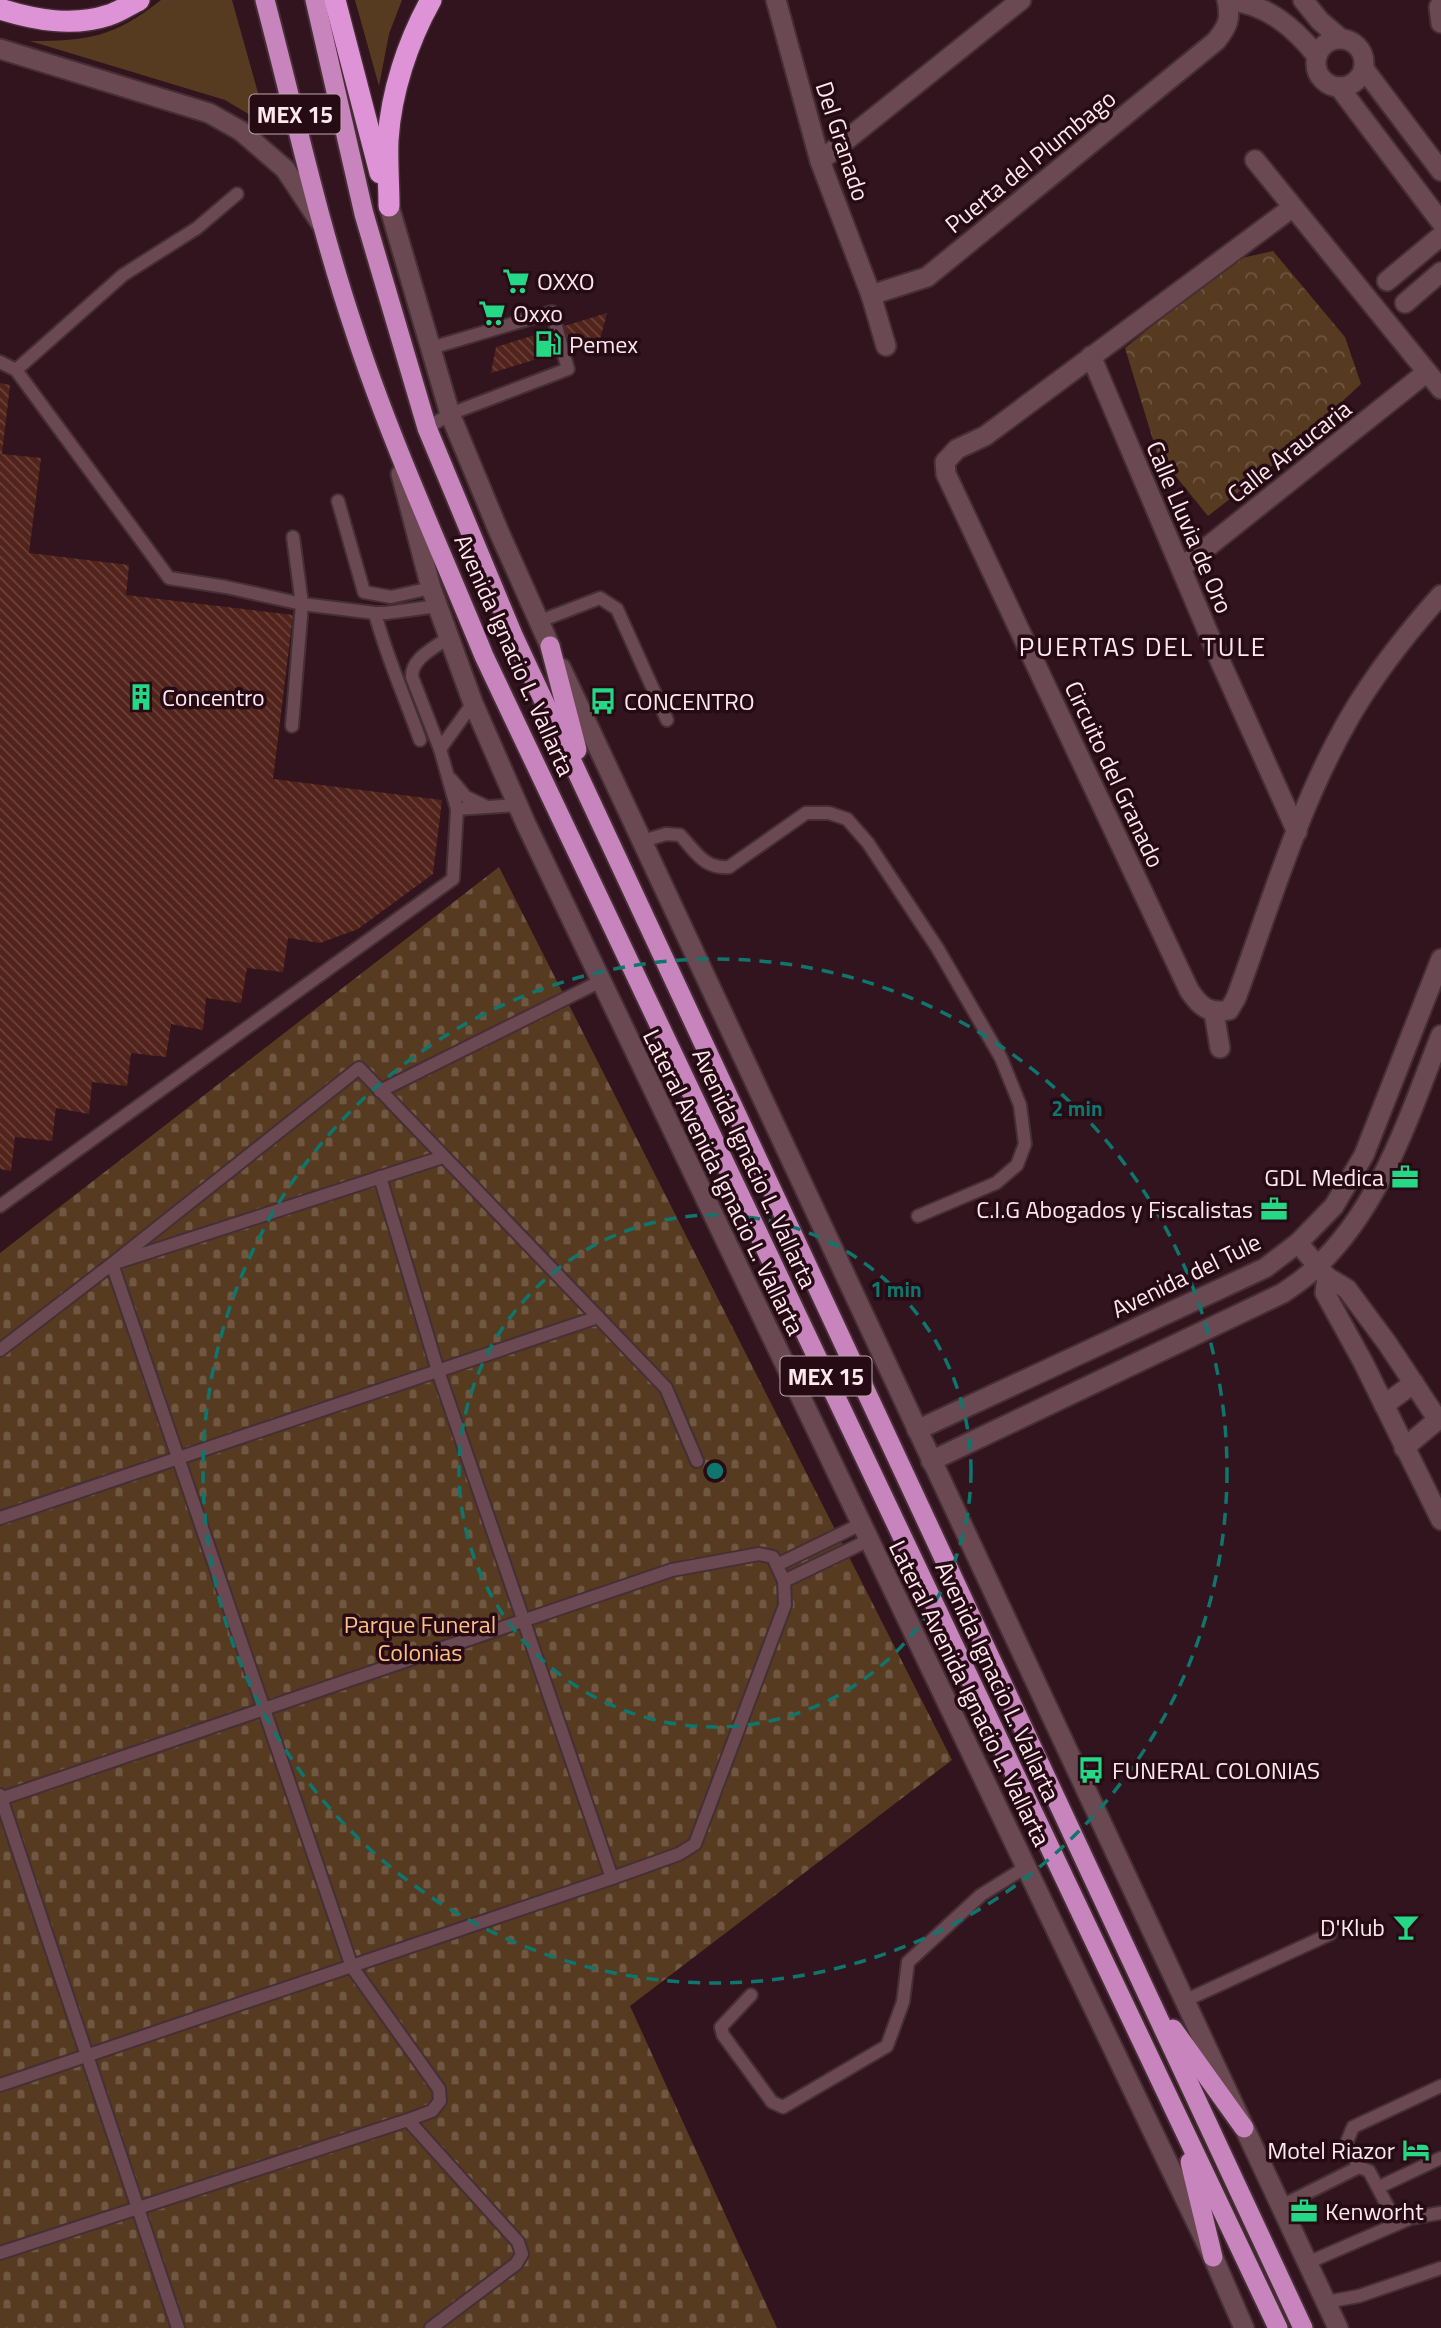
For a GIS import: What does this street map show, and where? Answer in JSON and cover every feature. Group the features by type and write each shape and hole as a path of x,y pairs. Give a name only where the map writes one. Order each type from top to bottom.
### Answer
{"highway":[{"path":"0,9 31,19 71,22 109,15 139,0"},
{"name":"Avenida Ignacio L. Vallarta","path":"265,0 353,329 484,656 1278,2328"},
{"name":"Avenida Ignacio L. Vallarta","path":"314,0 363,214 427,428 513,635 1303,2328"},
{"path":"335,0 389,206"},
{"path":"389,206 388,139 397,91 415,30 431,0"},
{"path":"550,646 588,795"},
{"path":"1144,1988 1244,2128"},
{"path":"1180,2120 1213,2257"}],"street":[{"name":"Del Granado","path":"776,0 820,161 871,295"},
{"path":"820,161 1021,0"},
{"name":"Puerta del Plumbago","path":"871,295 927,277 1216,41 1228,27 1230,14 1227,0 1252,4"},
{"path":"1303,0 1320,21 1340,38 1357,44 1365,60 1364,69 1359,79 1350,86 1339,87 1325,82 1317,71 1317,56 1322,47 1330,40 1340,38"},
{"path":"1252,4 1287,25 1317,56"},
{"path":"1441,4 1441,23"},
{"path":"0,49 209,113 241,131 285,169 324,227"},
{"path":"1364,69 1441,171"},
{"path":"1339,87 1441,222"},
{"path":"1255,160 1441,389"},
{"name":"Avenida Ignacio L. Vallarta","path":"389,206 450,414 550,646"},
{"name":"Circuito del Granado","path":"1214,1013 1199,1004 1189,990 946,474 945,462 957,449 985,436 1293,206"},
{"path":"1367,298 1441,236"},
{"path":"1385,320 1441,272"},
{"path":"871,295 886,346"},
{"name":"Calle Lluvia de Oro","path":"1091,356 1297,832"},
{"name":"Calle Araucaria","path":"1181,568 1427,372"},
{"name":"Lateral Avenida Ignacio L. Vallarta","path":"387,419 431,587 473,703 518,805 1213,2257 1244,2328"},
{"path":"1220,1048 1214,1013 1229,1010 1236,998 1316,783 1350,717 1399,642 1441,595"},
{"path":"550,646 1338,2328"},
{"name":"Avenida del Tule","path":"917,1430 1265,1268 1298,1243 1334,1206 1364,1155 1436,989 1441,959"},
{"path":"931,1461 1283,1293 1322,1271 1379,1182 1406,1125 1441,1035"},
{"path":"1298,1243 1322,1271 1347,1289 1440,1418 1404,1448"},
{"path":"1322,1271 1325,1293 1441,1520"},
{"path":"1354,1346 1378,1330"},
{"path":"1384,1405 1413,1383"}],"lane":[{"path":"16,370 123,275 197,228 237,194"},
{"path":"427,428 450,414 568,369 552,312 431,348"},
{"path":"0,362 16,370 169,578 226,587 302,604 375,612 438,606"},
{"path":"338,501 364,592 391,597 431,587"},
{"path":"292,726 302,604 293,537"},
{"path":"540,621 600,598 617,608 667,720"},
{"path":"375,612 383,643 420,740"},
{"path":"0,1206 453,879 457,809 440,749 411,668 416,661 449,637"},
{"path":"440,749 473,703"},
{"path":"447,773 466,797 488,807"},
{"path":"457,809 518,805"},
{"path":"643,841 675,833 710,866 729,867 806,813 829,813 848,819 868,843 938,949 1001,1058 1020,1105 1025,1144 1017,1165 996,1183 918,1216"},
{"path":"380,1091 601,981"},
{"path":"0,1350 359,1068 666,1388 696,1461"},
{"path":"112,1264 443,1157"},
{"path":"380,1177 438,1371 612,1878"},
{"path":"0,2253 432,2112 440,2101 439,2089 352,1966 112,1264"},
{"path":"0,1518 598,1317"},
{"path":"777,1565 865,1532"},
{"path":"784,1581 865,1532"},
{"path":"0,2085 88,2056 612,1878 679,1854 695,1844 785,1605 784,1581 773,1557 759,1554 672,1570 0,1798 88,2056 178,2328"},
{"path":"751,1995 721,2027 723,2035 772,2102 783,2107 794,2103 887,2046 903,2002 908,1962 981,1895 1026,1867"},
{"path":"1184,2001 1330,1934"},
{"path":"1397,2224 1369,2171 1359,2167 1346,2144 1353,2127 1441,2086"},
{"path":"408,2120 518,2242 522,2254 516,2264 431,2328"},
{"path":"1379,2187 1441,2158"},
{"path":"1281,2206 1359,2167"},
{"path":"1307,2263 1411,2218 1441,2213"},
{"path":"1326,2302 1359,2296 1441,2267"}],"green space":[{"path":"161,0 232,0 267,125 225,100 30,41 69,40 100,34 129,22"},
{"path":"355,0 402,0 389,34 379,86"},
{"path":"1273,251 1345,337 1361,384 1277,462 1208,516 1157,453 1125,348 1233,260"},
{"name":"Parque Funeral Colonias","path":"499,867 952,1760 630,2006 777,2328 0,2328 0,1253"}],"building":[{"name":"Pemex","path":"607,313 600,340 491,373 496,347"},
{"name":"Concentro","path":"0,383 10,385 2,454 41,458 29,553 129,565 126,595 293,615 273,779 442,800 433,874 358,929 320,943 288,938 283,972 247,968 241,1003 206,998 203,1030 171,1024 166,1057 131,1053 127,1086 92,1082 89,1114 56,1108 52,1141 15,1137 11,1171 0,1169"}],"place":[{"name":"OXXO","path":"516,281"},
{"name":"Oxxo","path":"492,313"},
{"name":"Pemex","path":"548,344"},
{"name":"Concentro","path":"141,697"},
{"name":"CONCENTRO","path":"603,701"},
{"name":"GDL Medica","path":"1405,1177"},
{"name":"C.I.G Abogados y Fiscalistas","path":"1274,1209"},
{"name":"FUNERAL COLONIAS","path":"1091,1770"},
{"name":"D'Klub","path":"1406,1927"},
{"name":"Motel Riazor","path":"1416,2150"},
{"name":"Kenworht","path":"1304,2211"}],"district":[{"name":"PUERTAS DEL TULE","path":"1143,646"}]}
